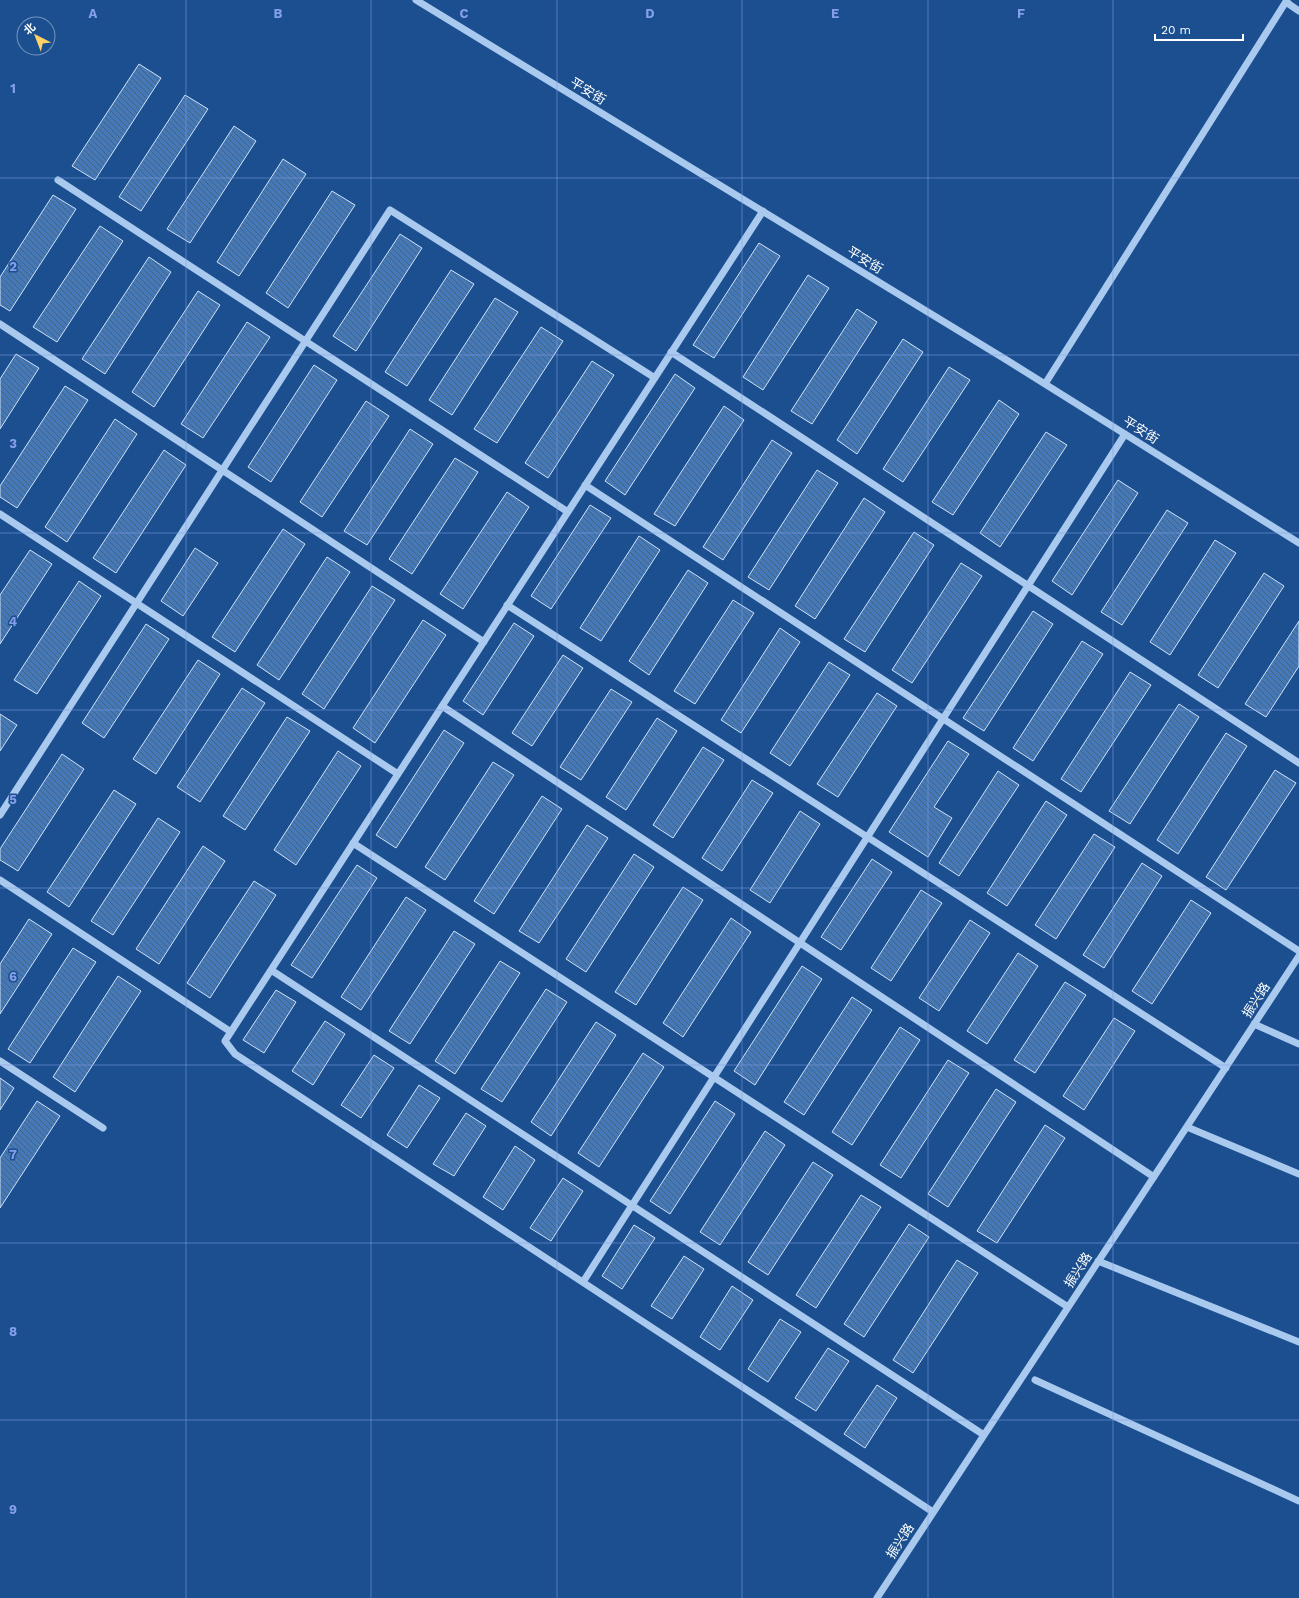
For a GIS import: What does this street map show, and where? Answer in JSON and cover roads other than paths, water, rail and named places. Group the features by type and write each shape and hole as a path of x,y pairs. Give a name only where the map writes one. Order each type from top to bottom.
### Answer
{"street":[{"name":"平安街","path":"416,0 1045,384 1299,543"},
{"path":"1045,384 1287,1 1299,11"},
{"path":"58,180 568,512"},
{"path":"0,815 390,210 655,378"},
{"path":"763,211 225,1041 234,1054 934,1512"},
{"path":"0,324 484,642"},
{"path":"671,352 1299,763"},
{"path":"583,1282 1125,434"},
{"path":"585,485 1299,952"},
{"path":"0,514 398,774"},
{"path":"507,605 1226,1068"},
{"path":"442,706 1154,1177"},
{"path":"353,843 1068,1307"},
{"path":"0,880 231,1032"},
{"name":"振兴路","path":"877,1598 1299,956"},
{"path":"271,970 984,1435"},
{"path":"1254,1024 1299,1044"},
{"path":"0,1061 103,1128"},
{"path":"1187,1126 1299,1174"},
{"path":"1098,1261 1299,1342"},
{"path":"1035,1380 1299,1501"}]}
